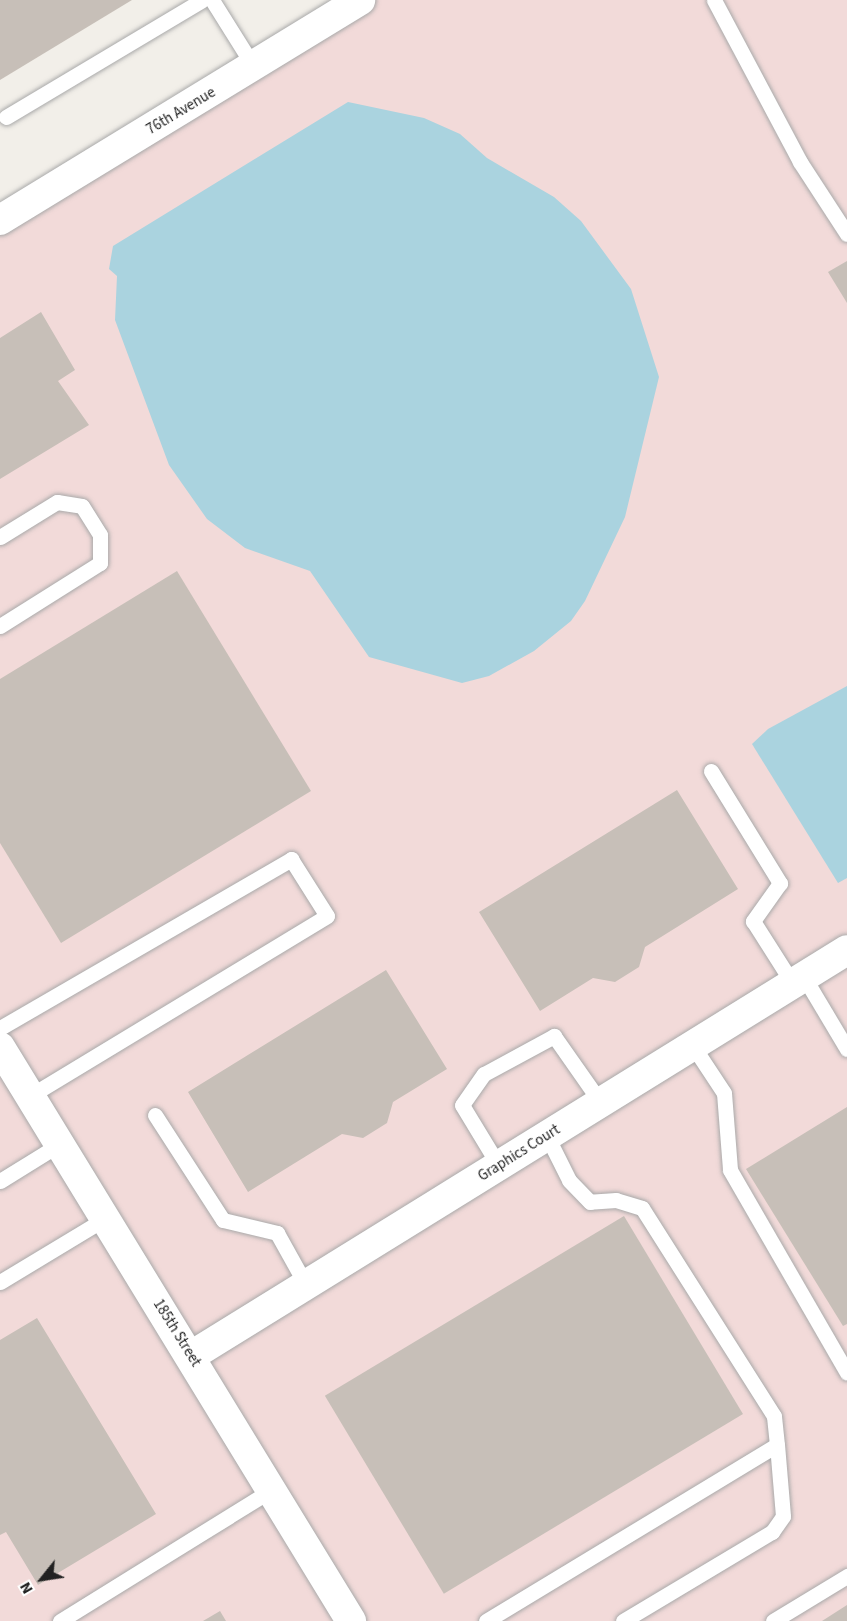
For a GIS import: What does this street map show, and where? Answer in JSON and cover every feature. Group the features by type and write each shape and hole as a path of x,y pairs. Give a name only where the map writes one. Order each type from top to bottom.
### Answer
{"street":[{"name":"76th Avenue","path":"0,220 254,67 360,0"},
{"name":"Graphics Court","path":"191,1356 847,951"},
{"name":"185th Street","path":"0,1047 351,1621"}],"lane":[{"path":"6,117 202,0"},
{"path":"212,0 254,67"},
{"path":"714,0 800,162 847,234"},
{"path":"0,537 57,502 82,506 100,536 100,563 0,626"},
{"path":"711,771 780,883 753,921 847,1049"},
{"path":"0,1028 291,859 327,916 30,1096"},
{"path":"499,1166 462,1104 484,1074 554,1036 600,1103"},
{"path":"693,1046 724,1093 730,1170 847,1373"},
{"path":"155,1115 223,1220 277,1233 306,1285"},
{"path":"547,1136 569,1180 590,1202 616,1200 642,1208 774,1416 783,1516 772,1532 624,1621"},
{"path":"0,1181 60,1144"},
{"path":"0,1282 105,1218"},
{"path":"486,1621 777,1445"},
{"path":"60,1621 271,1490"},
{"path":"773,1621 847,1576"}],"shaded area":[{"path":"375,0 847,0 847,1621 356,1621 0,1036 0,228"},
{"path":"0,1068 336,1621 0,1621"}],"water":[{"path":"348,102 424,118 460,134 487,158 554,197 581,221 631,289 659,377 625,517 585,601 571,621 534,651 489,676 462,683 369,657 310,571 245,548 207,519 169,465 115,320 117,276 109,269 113,246"},
{"path":"847,686 847,878 838,883 752,744 768,729"}],"building":[{"path":"0,0 132,0 0,80"},
{"path":"847,261 847,303 828,272"},
{"path":"41,312 75,370 58,381 89,425 0,479 0,338"},
{"path":"177,571 311,791 61,943 0,843 0,679"},
{"path":"677,790 738,889 645,947 639,967 615,982 593,978 540,1011 479,912"},
{"path":"386,970 447,1069 393,1102 387,1123 363,1138 342,1134 248,1192 188,1092"},
{"path":"847,1107 847,1324 843,1326 746,1169"},
{"path":"624,1216 743,1414 444,1594 325,1396"},
{"path":"37,1318 156,1514 38,1585 6,1532 0,1535 0,1340"},
{"path":"847,1605 847,1621 822,1621"},
{"path":"220,1611 226,1621 203,1621"}]}
